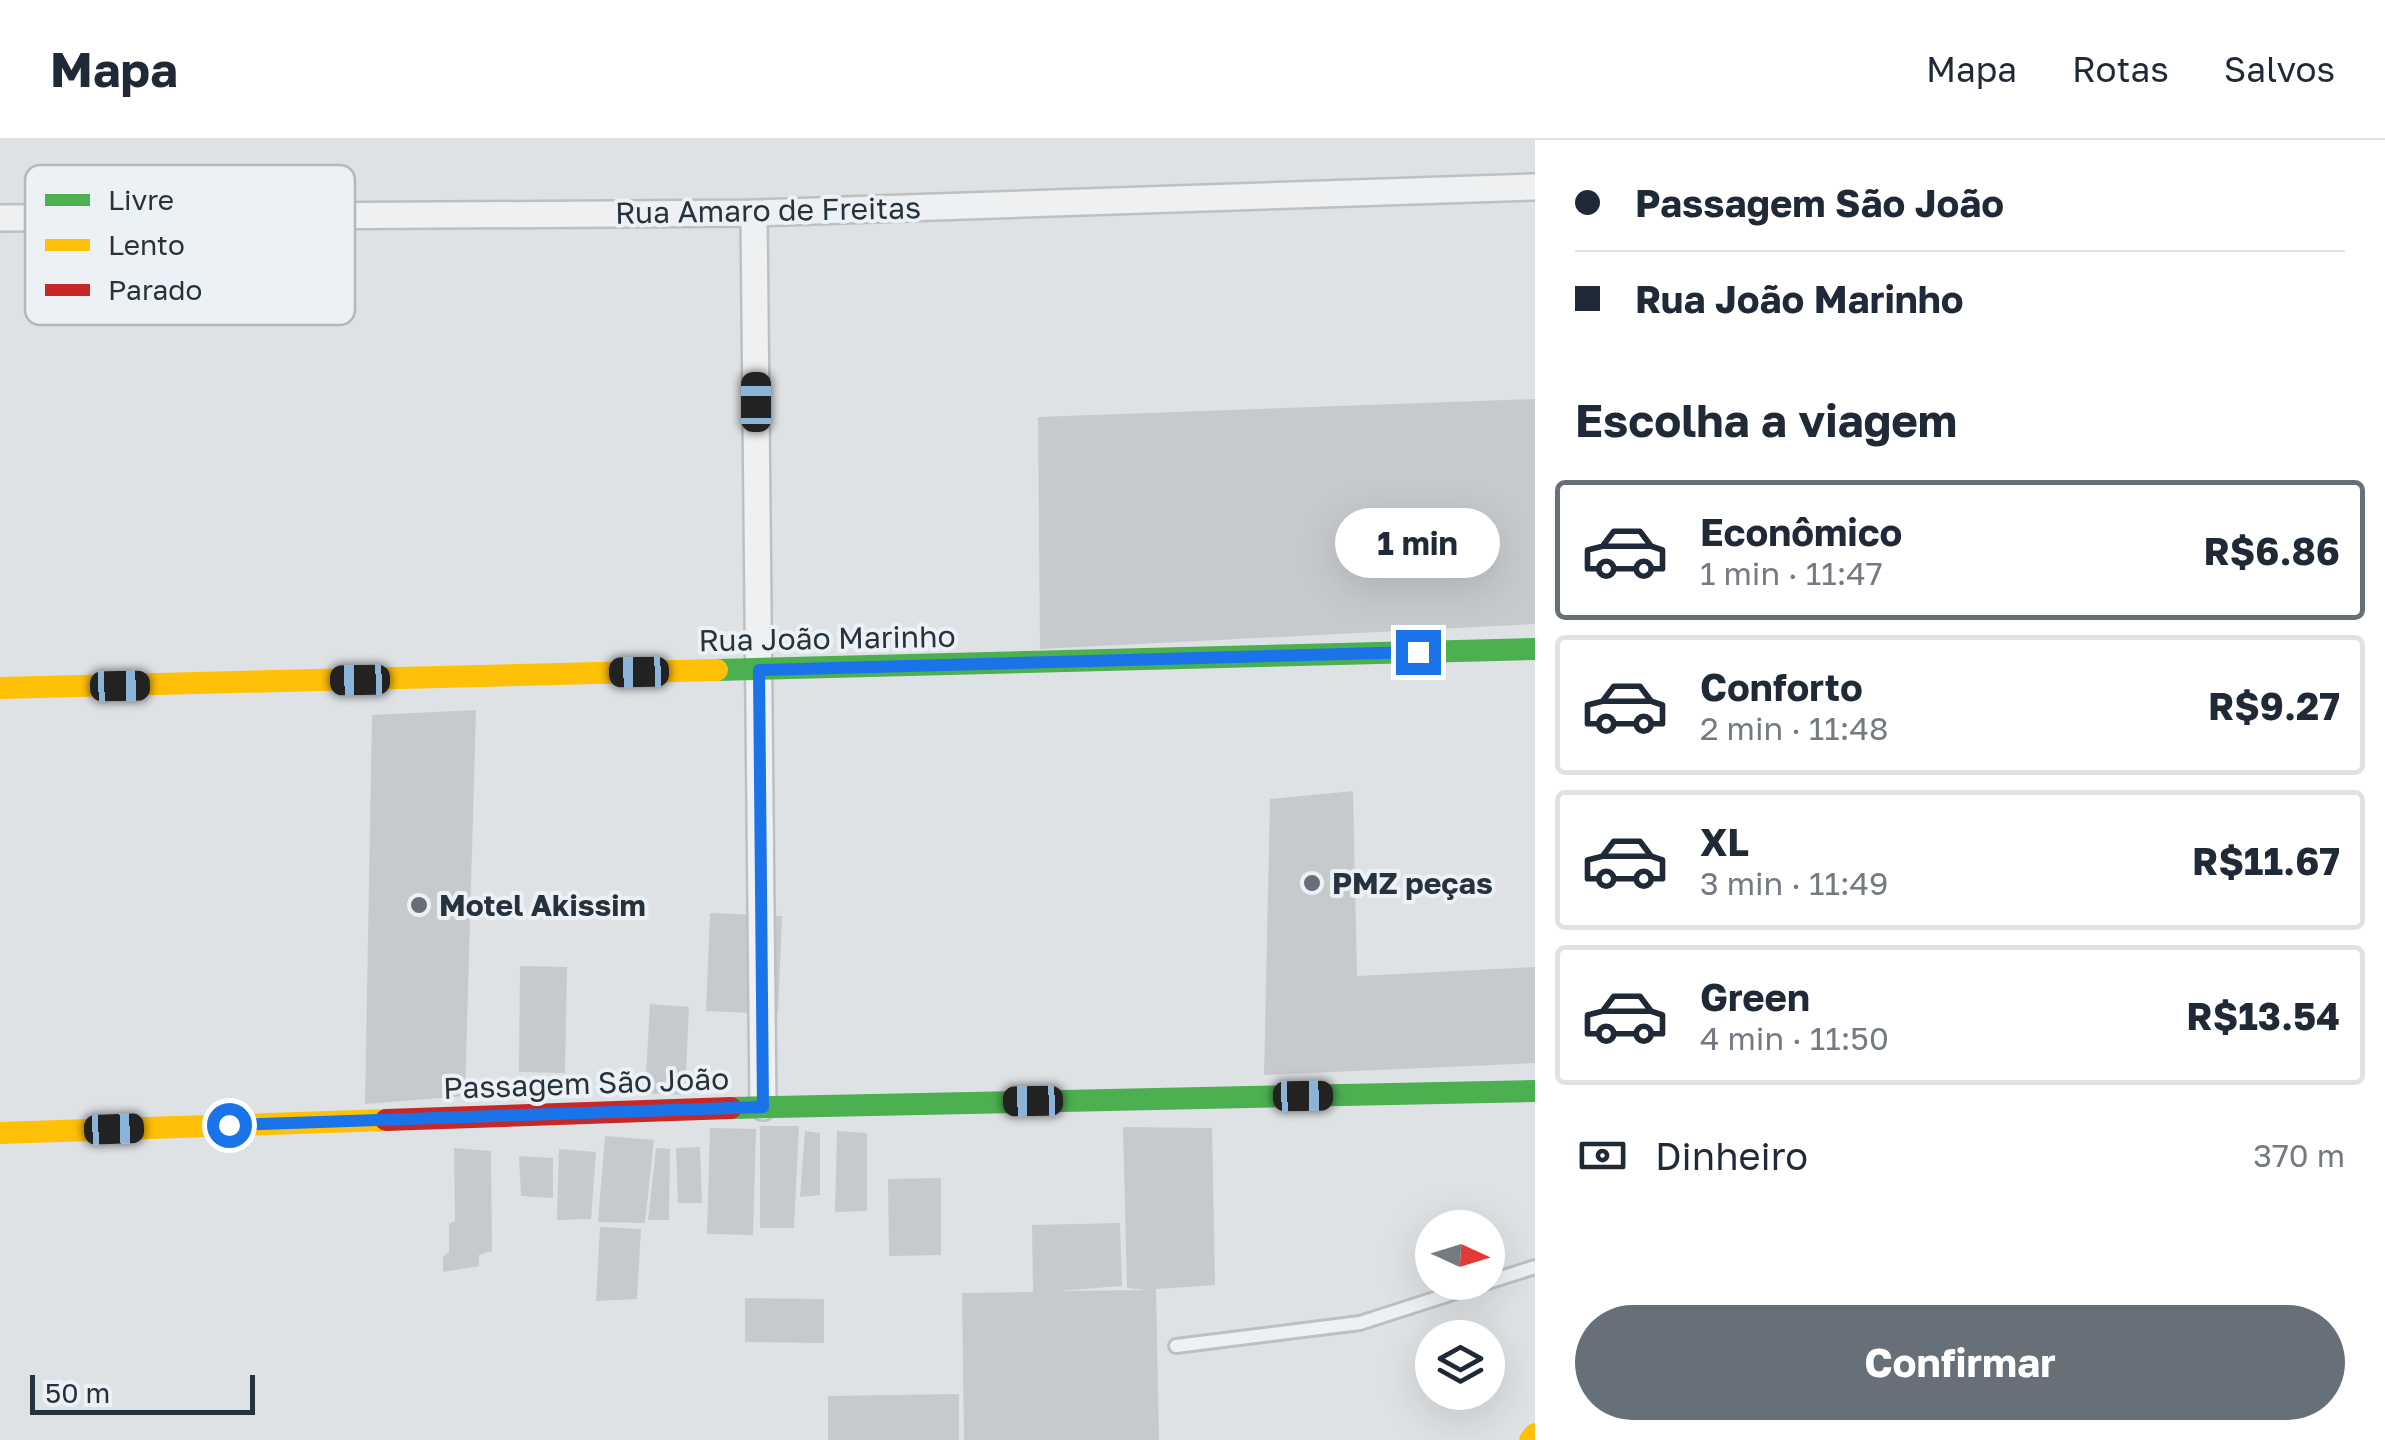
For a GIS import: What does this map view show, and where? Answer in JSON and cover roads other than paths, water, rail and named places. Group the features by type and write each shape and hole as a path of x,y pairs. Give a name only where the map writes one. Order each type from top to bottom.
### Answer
{"main road":[{"name":"Rua João Marinho","path":"0,688 1535,649"},
{"name":"Passagem São João","path":"0,1132 763,1107 1535,1091"},
{"path":"1530,1440 1535,1434"}],"street":[{"name":"Rua Amaro de Freitas","path":"355,216 754,213 1535,187"},
{"path":"754,213 763,1107"},
{"name":"Rua Amaro de Freitas","path":"0,218 25,218"}],"lane":[{"path":"1505,1276 1535,1267"},
{"path":"1176,1346 1360,1323 1431,1300"}],"place":[{"name":"PMZ peças","path":"1312,883"},
{"name":"Motel Akissim","path":"419,905"}]}
